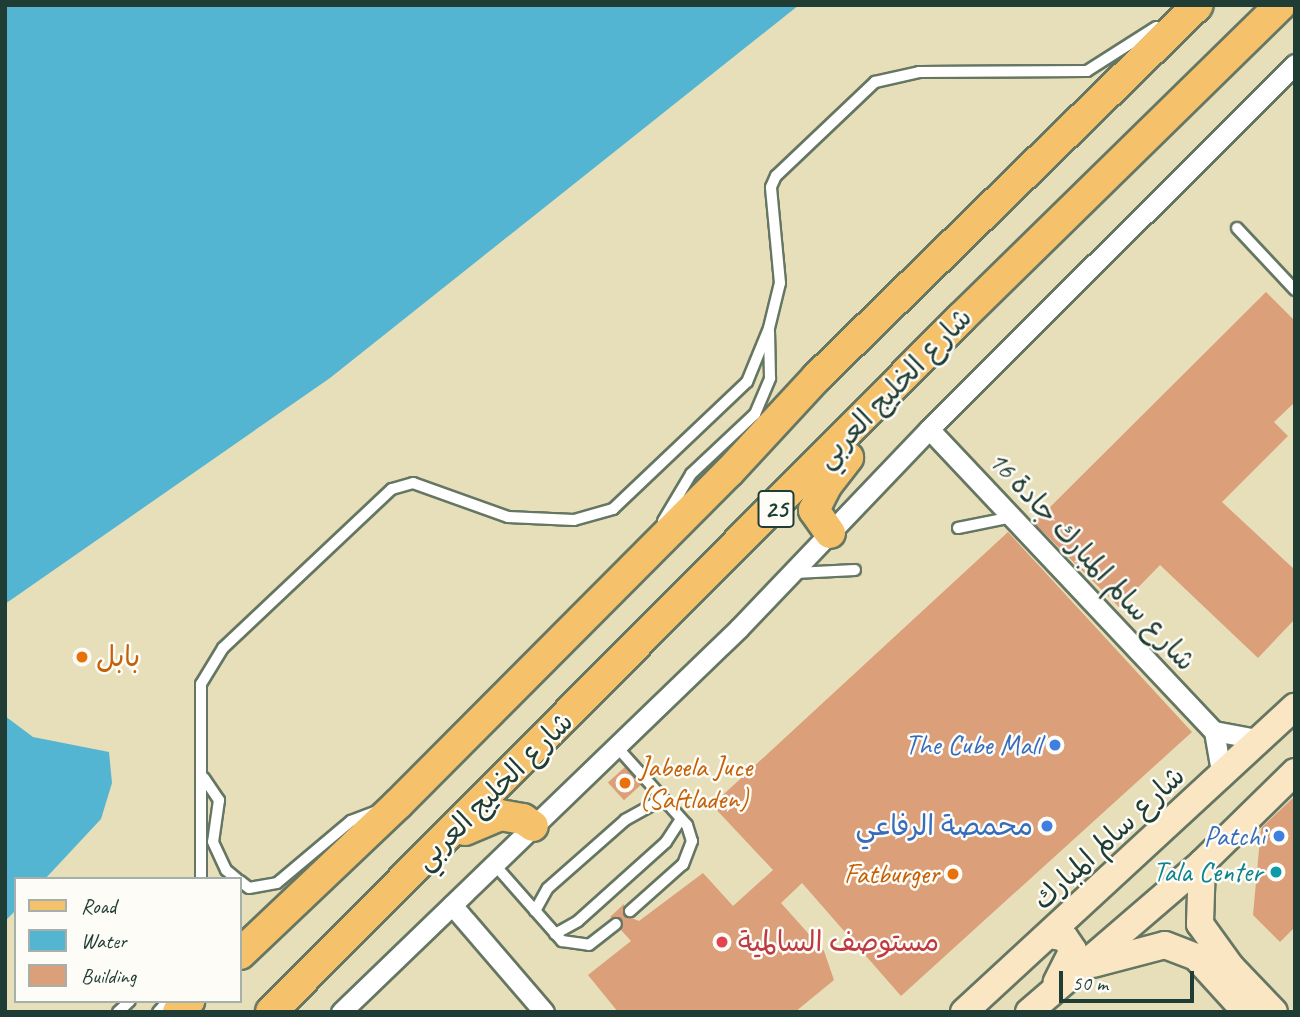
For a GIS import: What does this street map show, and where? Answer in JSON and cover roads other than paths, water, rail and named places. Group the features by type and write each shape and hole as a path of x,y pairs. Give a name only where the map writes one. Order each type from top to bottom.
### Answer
{"main road":[{"name":"شارع الخليج العربي","path":"242,952 398,804 638,563 817,377 1198,5"},
{"path":"1124,79 1214,5"},
{"name":"شارع الخليج العربي","path":"271,1012 1281,5"},
{"path":"830,533 814,510 826,486 897,399 905,378"},
{"name":"شارع سالم المبارك","path":"964,1012 1295,708"},
{"path":"1037,1005 1202,863 1295,772"},
{"path":"443,842 500,815 533,826"},
{"path":"1202,863 1200,924 1231,967 1274,1012"},
{"path":"1183,951 1176,939 1178,931 1186,923 1200,924"},
{"path":"1037,1005 1073,955 1069,942 1050,935"},
{"path":"1081,968 1153,944 1183,951 1196,957 1246,1012"}],"street":[{"path":"341,1012 616,747 791,573 929,429 1295,64"},
{"name":"شارع سالم المبارك جادة 16","path":"929,429 1214,731"},
{"path":"1222,777 1214,731 1262,740"},
{"path":"452,905 544,1012"}],"lane":[{"path":"201,877 201,684 223,648 392,489 413,483 509,517 574,520 613,509 747,382 769,328 780,283 771,187 776,176 875,82 919,72 1087,71 1189,5"},
{"path":"1237,228 1295,290"},
{"path":"638,563 691,474 755,414 770,379 769,328"},
{"path":"958,528 1012,517"},
{"path":"791,573 855,570"},
{"path":"616,747 681,819 692,841 688,858 630,911"},
{"path":"203,778 219,800 213,842 226,870 234,877"},
{"path":"534,911 548,888 625,820 663,799"},
{"path":"242,883 249,888 277,883 351,821 398,804"},
{"path":"555,934 578,921 666,842 681,819"},
{"path":"494,864 555,934 580,947 597,940 616,924"}],"water":[{"path":"5,5 799,5 330,378 5,604"},
{"path":"5,716 33,737 109,752 112,783 101,819 47,877 14,877 14,912 5,921"}],"place":[{"name":"بابل","path":"82,657"},
{"name":"The Cube Mall","path":"1055,745"},
{"name":"Jabeela Juce (Saftladen)","path":"625,783"},
{"name":"محمصة الرفاعي","path":"1047,826"},
{"name":"Patchi","path":"1279,836"},
{"name":"Tala Center","path":"1276,872"},
{"name":"Fatburger","path":"953,874"},
{"name":"مستوصف السالمية","path":"722,942"}]}
